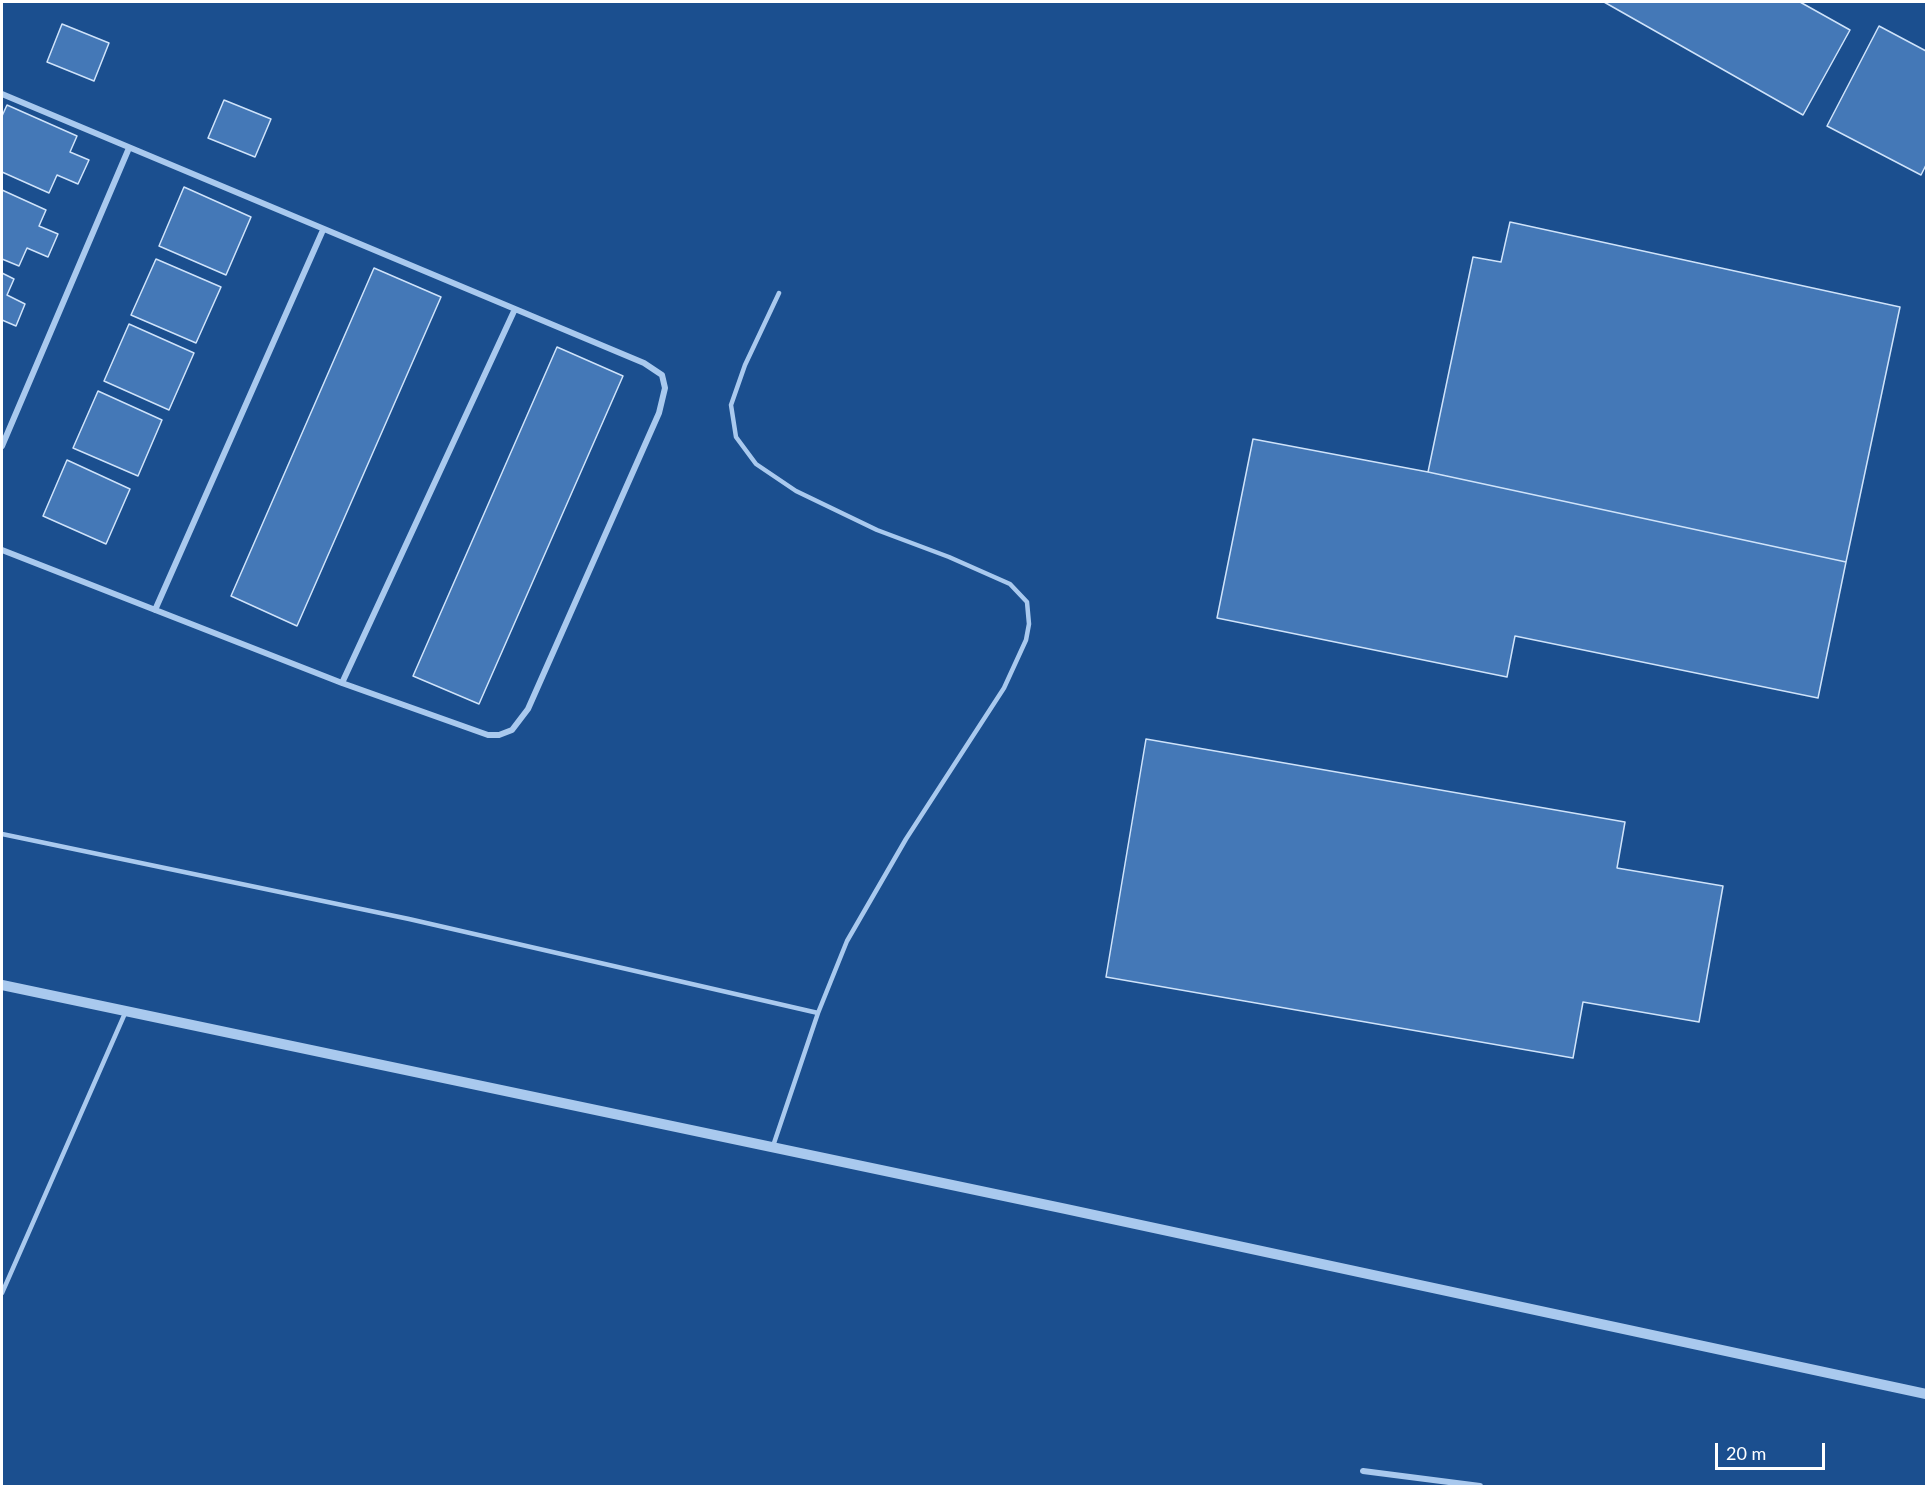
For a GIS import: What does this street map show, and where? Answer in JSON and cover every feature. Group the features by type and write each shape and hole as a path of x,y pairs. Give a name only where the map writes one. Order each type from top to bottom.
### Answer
{"street":[{"path":"2,94 644,363 662,375 665,388 659,413 528,709 512,730 499,735 488,735 342,683 2,550"},
{"path":"2,446 129,148"},
{"path":"155,609 323,230"},
{"path":"342,683 515,309"},
{"path":"2,985 1926,1394"},
{"path":"1363,1471 1480,1486"}],"lane":[{"path":"772,1148 818,1013 847,941 906,839 1004,688 1026,640 1029,624 1027,602 1010,584 949,557 877,530 796,491 756,464 736,437 731,405 745,365 778,293"},
{"path":"2,834 410,919 818,1013"},
{"path":"2,1293 126,1011"}],"building":[{"path":"1604,2 1800,2 1850,30 1803,115"},
{"path":"62,24 109,43 94,81 47,62"},
{"path":"1879,26 1926,51 1926,165 1921,175 1827,126"},
{"path":"224,100 271,119 255,157 208,138"},
{"path":"7,105 77,136 70,152 89,160 78,184 57,175 49,193 2,172 2,116"},
{"path":"184,187 251,217 226,275 159,246"},
{"path":"2,190 46,210 39,226 58,234 48,257 27,248 19,266 2,259"},
{"path":"1510,222 1900,307 1846,562 1428,472 1473,257 1501,262"},
{"path":"156,259 221,287 196,343 131,315"},
{"path":"374,268 441,297 297,626 231,596"},
{"path":"2,273 14,279 7,295 25,304 16,326 2,320"},
{"path":"129,324 194,353 169,410 104,381"},
{"path":"557,347 623,376 479,704 413,676"},
{"path":"98,391 162,420 138,476 73,448"},
{"path":"1253,439 1428,472 1846,562 1818,698 1515,636 1507,677 1217,618"},
{"path":"67,460 130,489 106,544 43,516"},
{"path":"1146,739 1625,822 1617,868 1723,886 1699,1022 1583,1002 1573,1058 1106,977"}]}
